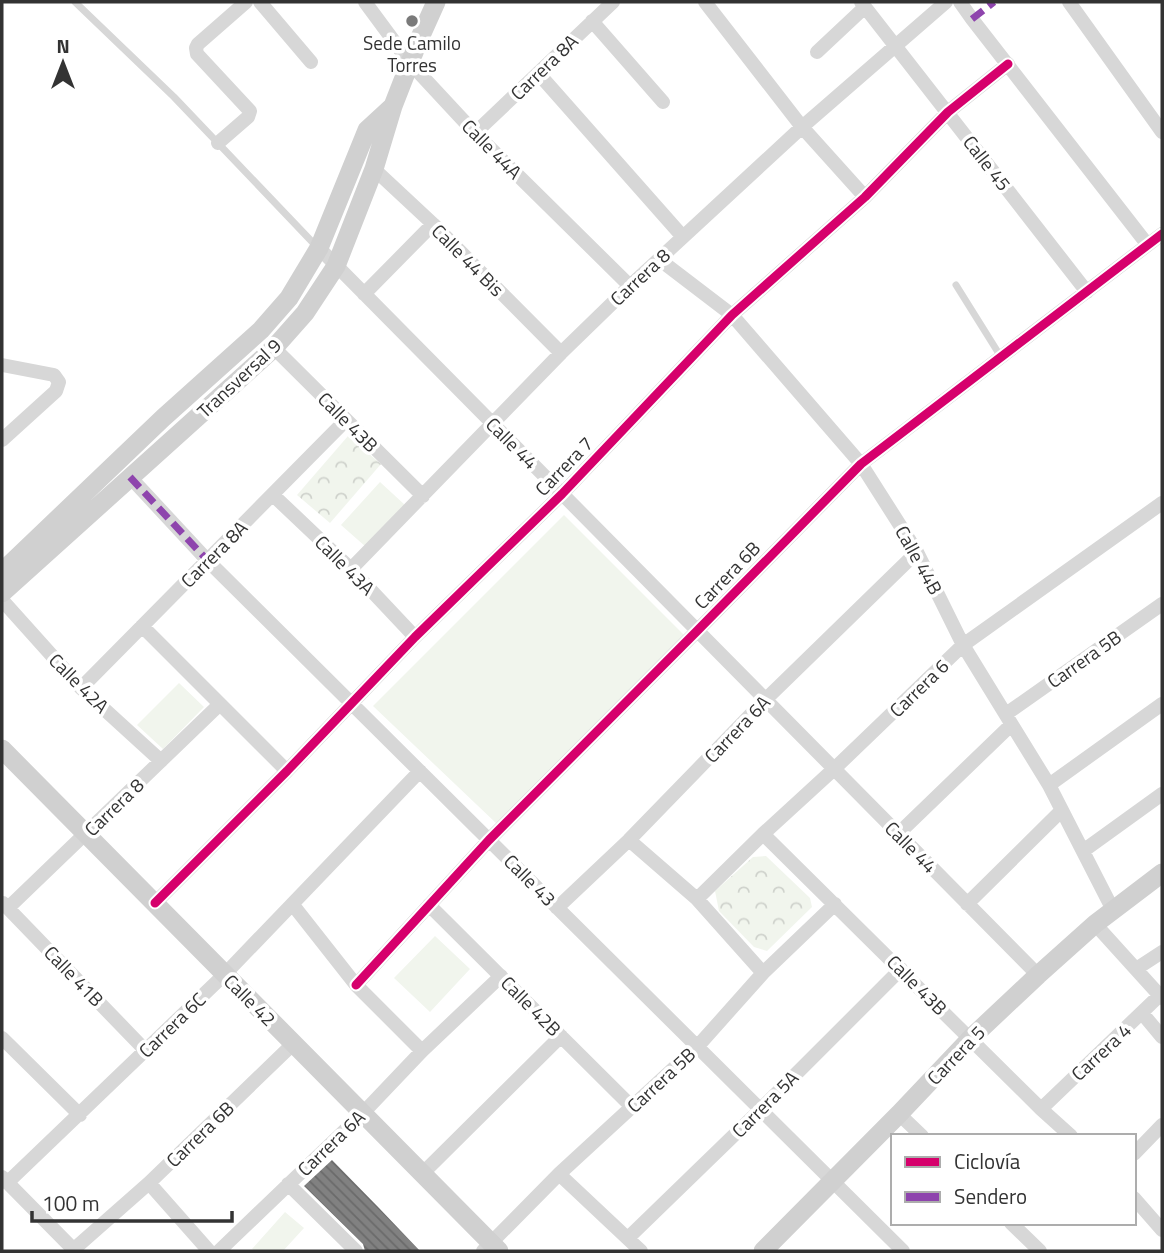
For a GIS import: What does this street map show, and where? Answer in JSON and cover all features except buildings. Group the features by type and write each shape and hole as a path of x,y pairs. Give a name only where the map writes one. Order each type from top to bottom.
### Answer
{"street":[{"path":"218,144 248,117 250,111 197,54 196,48 247,2"},
{"path":"260,2 311,62"},
{"name":"Calle 44A","path":"365,2 410,62 475,133 630,286"},
{"name":"Transversal 9","path":"6,568 130,477 274,348 304,313 336,265 374,169 393,106 436,2"},
{"name":"Carrera 8A","path":"475,133 613,2"},
{"path":"705,2 802,127 865,197"},
{"name":"Carrera 8","path":"351,569 630,286 802,127 946,2"},
{"path":"960,2 1147,244"},
{"path":"1069,2 1162,132"},
{"path":"817,52 863,4"},
{"name":"Calle 45","path":"863,4 1087,292"},
{"path":"592,21 663,102"},
{"name":"Carrera 7","path":"155,903 287,771 415,637 562,494 732,315 865,197 948,112 1007,64"},
{"path":"538,73 684,237"},
{"name":"Transversal 9","path":"2,593 6,568 163,418 261,330 289,298 318,248 367,130 393,106"},
{"name":"Calle 44 Bis","path":"374,169 433,224 561,353"},
{"path":"364,294 433,224"},
{"name":"Carrera 6B","path":"356,985 489,840 861,464 1162,234"},
{"name":"Calle 44","path":"318,248 1038,975"},
{"name":"Calle 44B","path":"660,260 732,315 861,464 917,552 963,645 1049,785 1113,910"},
{"name":"Calle 43B","path":"274,348 423,496"},
{"path":"2,365 54,375 59,382 56,391 2,440"},
{"name":"Carrera 8A","path":"81,688 346,420"},
{"name":"Calle 43","path":"130,477 208,561 903,1251"},
{"name":"Calle 43A","path":"273,495 351,569 415,637"},
{"name":"Carrera 6","path":"697,899 963,645 1162,503"},
{"name":"Carrera 6A","path":"557,908 629,840 765,700 917,552"},
{"name":"Calle 42A","path":"2,600 81,688 161,761"},
{"name":"Carrera 5B","path":"898,834 1009,720 1162,604"},
{"path":"142,626 287,771"},
{"path":"1049,785 1162,704"},
{"name":"Carrera 8","path":"5,905 86,834 219,705"},
{"name":"Calle 42","path":"2,748 422,1174 491,1249"},
{"name":"Carrera 6C","path":"4,1180 80,1115 225,974 419,771"},
{"path":"1083,852 1162,794"},
{"path":"967,904 1061,811"},
{"name":"Calle 43B","path":"763,834 1069,1134"},
{"path":"629,840 697,899 763,973"},
{"name":"Carrera 5","path":"763,1251 971,1038 1095,925 1162,873"},
{"name":"Carrera 5B","path":"491,1249 559,1174 697,1047 763,973 835,904"},
{"name":"Calle 41B","path":"5,905 145,1050"},
{"path":"293,905 356,985 422,1051"},
{"name":"Calle 42B","path":"429,905 632,1107"},
{"path":"1095,925 1161,997"},
{"path":"1136,969 1162,952"},
{"name":"Carrera 5A","path":"628,1238 761,1110 901,969"},
{"name":"Carrera 6A","path":"219,1251 500,976"},
{"name":"Carrera 4","path":"1041,1109 1161,997"},
{"path":"1142,1013 1162,1037"},
{"path":"422,1174 561,1036"},
{"path":"2,1038 80,1115"},
{"name":"Carrera 6B","path":"74,1250 149,1183 293,1044"},
{"path":"899,1114 920,1134"},
{"path":"1136,1152 1162,1125"},
{"path":"559,1174 641,1251"},
{"path":"4,1180 74,1250"},
{"path":"149,1183 209,1251"},
{"path":"288,1184 356,1251"},
{"path":"1136,1200 1162,1230"},
{"path":"1013,1225 1040,1251"}],"lane":[{"name":"Calle 44","path":"75,2 174,97 318,248"},
{"path":"956,285 1001,357"}],"green space":[{"path":"348,436 381,464 330,523 297,495"},
{"path":"380,482 405,505 366,547 341,525"},
{"path":"564,515 690,641 497,824 373,706"},
{"path":"179,683 204,707 163,749 137,725"},
{"path":"766,856 810,898 812,907 767,951 754,947 719,911 715,891 753,857"},
{"path":"435,936 470,969 430,1012 394,978"},
{"path":"285,1212 304,1228 283,1251 252,1249"}],"marked path":[{"path":"972,19 994,2"},
{"path":"130,477 208,561"}],"cycle path":[{"path":"155,903 287,771 415,637 562,494 732,315 865,197 948,112 1008,64"},
{"path":"356,985 489,840 861,464 1162,234"}],"place":[{"name":"Sede Camilo Torres","path":"412,21"}]}
